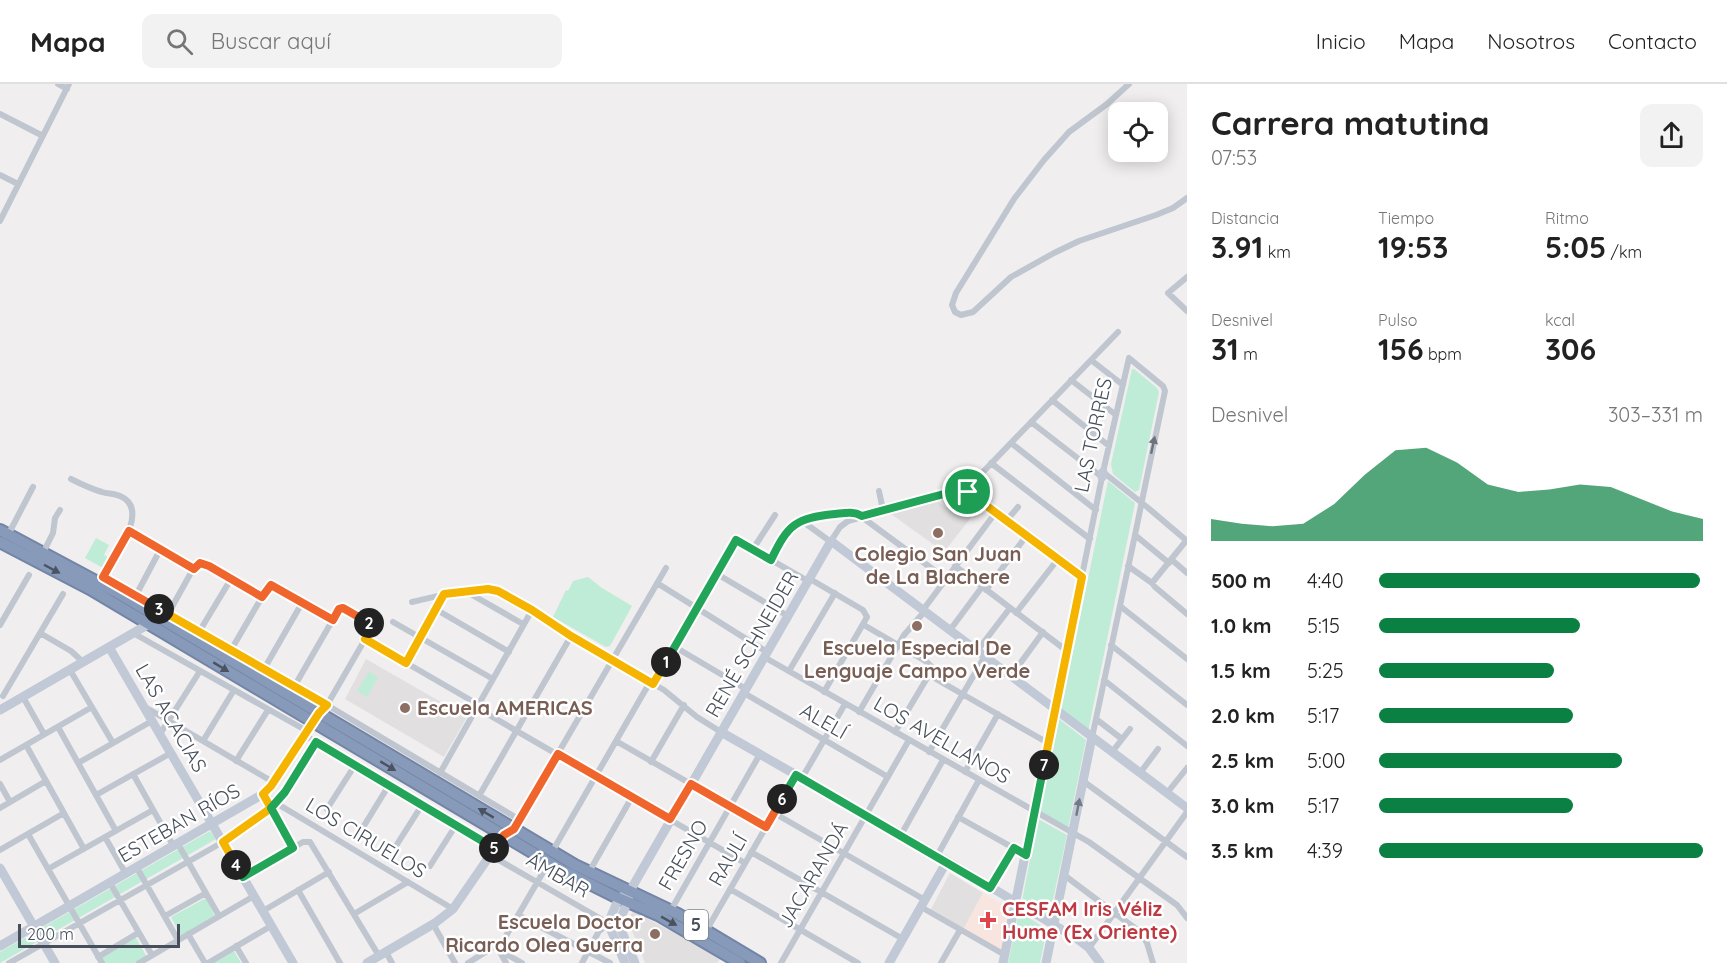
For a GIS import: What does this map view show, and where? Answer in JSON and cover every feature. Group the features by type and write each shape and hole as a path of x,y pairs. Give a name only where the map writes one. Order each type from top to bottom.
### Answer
{"highway":[{"name":"5","path":"3,536 43,553 134,599 314,721 517,825 550,857 589,872 626,897 671,910 760,963"},
{"name":"5","path":"3,536 73,580 504,835 626,897 740,963"}],"street":[{"path":"0,221 68,86 58,84"},
{"path":"1129,84 1107,104 1069,132 1044,160 1014,200 956,293 952,305 955,312 961,315 973,312 1011,277 1054,253 1088,238 1173,208 1187,198"},
{"path":"0,114 43,136"},
{"path":"0,175 18,184"},
{"path":"1187,277 1168,293 1187,311"},
{"path":"982,473 1118,332"},
{"name":"LAS TORRES","path":"1004,959 1129,358 1163,386 1165,391 1046,963"},
{"path":"1091,360 1123,385"},
{"path":"1071,380 1116,415"},
{"path":"1052,400 1109,446"},
{"path":"1031,422 1141,502 1186,541 1152,583"},
{"path":"1011,443 1096,510"},
{"path":"991,463 1090,539"},
{"path":"972,472 962,491 972,494 1082,577"},
{"path":"71,479 87,487 118,495 128,500 132,507 133,517 129,531 103,577 134,599 160,550"},
{"path":"3,536 33,487"},
{"path":"879,490 884,510"},
{"name":"RENÉ SCHNEIDER","path":"626,897 843,524 862,516 962,491"},
{"path":"1007,520 1018,507"},
{"path":"43,553 53,533 60,510"},
{"path":"771,560 783,537 795,524 809,517 855,512 946,579"},
{"path":"860,712 899,645 996,512"},
{"path":"753,549 775,515"},
{"path":"802,521 924,610 1187,810 1089,948"},
{"path":"129,531 194,569"},
{"path":"1135,535 1187,573"},
{"path":"950,630 1027,536"},
{"path":"468,963 498,948 505,938 616,741 675,647 736,540 835,593 863,610 867,615 864,625 824,692"},
{"path":"1017,613 1058,559"},
{"path":"0,710 149,624 164,618 198,563 262,597"},
{"path":"955,566 1067,651"},
{"path":"1128,566 1152,583 1187,614"},
{"path":"367,963 433,924 453,909 504,835 517,825 666,568"},
{"path":"717,574 788,616"},
{"path":"0,625 29,576"},
{"path":"199,632 231,579"},
{"name":"LOS AVELLANOS","path":"657,583 789,671 1102,850 1177,906 1187,918"},
{"path":"231,650 271,585 333,620 294,687"},
{"path":"412,602 466,591 488,589 498,591 652,683 721,732 947,861 1054,926 1089,948 1100,963"},
{"path":"466,591 523,624"},
{"path":"789,671 835,593"},
{"path":"44,734 18,700 2,695 63,594"},
{"path":"406,663 444,594"},
{"path":"264,669 303,603"},
{"path":"1120,606 1187,659"},
{"path":"0,608 7,612"},
{"name":"ESTEBAN RÍOS","path":"0,946 263,794 314,721 371,626 341,608 333,620"},
{"path":"929,752 963,694 981,654 1010,608"},
{"path":"437,610 509,651"},
{"path":"440,773 532,610"},
{"path":"164,618 199,632 294,687 314,721"},
{"path":"393,622 493,679"},
{"path":"864,625 931,666 895,732"},
{"path":"1011,676 1043,632"},
{"path":"40,633 71,651 83,662"},
{"path":"133,633 268,710 314,721 440,773 479,796 517,825"},
{"path":"479,796 571,636"},
{"path":"365,639 745,863"},
{"path":"1111,645 1187,705"},
{"name":"LAS ACACIAS","path":"109,647 293,963"},
{"name":"ALELÍ","path":"675,647 888,777"},
{"path":"70,670 113,743"},
{"path":"160,734 200,671"},
{"path":"928,675 1048,743"},
{"path":"1104,680 1187,746"},
{"path":"203,741 234,690"},
{"name":"RAULÍ","path":"706,931 774,813 824,740 845,704"},
{"path":"651,762 684,705"},
{"path":"0,760 92,707"},
{"path":"144,707 273,782"},
{"path":"236,761 268,710"},
{"path":"965,772 998,714"},
{"path":"1096,719 1122,739"},
{"path":"78,763 152,721"},
{"name":"ÁMBAR","path":"314,721 316,742 456,825 537,881 608,923"},
{"path":"58,727 116,831"},
{"path":"1112,752 1130,729"},
{"name":"JACARANDÁ","path":"781,963 909,740"},
{"path":"616,741 766,827"},
{"name":"ESTEBAN RÍOS","path":"9,963 223,842 273,806 316,742"},
{"path":"26,745 84,849"},
{"path":"1140,773 1158,749"},
{"path":"96,795 171,753"},
{"name":"FRESNO","path":"671,910 760,754"},
{"path":"901,835 943,760"},
{"path":"327,810 355,765"},
{"path":"1167,793 1187,768"},
{"path":"133,774 153,810 188,861 219,916"},
{"path":"937,856 979,780"},
{"path":"1083,781 1187,857"},
{"path":"0,808 46,782"},
{"path":"0,784 10,802"},
{"path":"362,830 389,785"},
{"path":"263,794 273,806 293,848"},
{"path":"589,872 632,797"},
{"path":"394,849 422,805"},
{"name":"LOS CIRUELOS","path":"273,806 453,909"},
{"path":"48,869 153,810"},
{"path":"0,850 64,813"},
{"path":"774,813 844,853 1004,959"},
{"path":"958,817 1026,855"},
{"path":"430,866 456,825"},
{"path":"28,834 100,960 138,933"},
{"path":"105,837 126,874"},
{"path":"243,877 308,841 354,914 382,954 392,963"},
{"path":"990,888 1014,848"},
{"path":"752,852 903,939"},
{"path":"889,963 947,861"},
{"path":"0,868 55,963"},
{"path":"137,868 178,940"},
{"path":"263,911 329,872"},
{"path":"1064,875 1143,935 1153,963"},
{"path":"354,914 408,882"},
{"path":"110,883 152,955"},
{"path":"730,889 858,963"},
{"path":"298,890 340,963"},
{"path":"165,916 206,893"},
{"path":"142,962 254,896"},
{"path":"582,963 599,931 608,923 626,897"},
{"path":"626,897 619,925 635,963"},
{"path":"518,915 610,963"},
{"path":"608,923 619,925"},
{"path":"608,923 625,963"},
{"path":"433,924 455,963"},
{"path":"188,934 206,963 271,926"},
{"path":"941,963 960,930"},
{"path":"236,946 246,963"},
{"path":"498,948 506,963"},
{"path":"498,948 522,963"}],"shaded area":[{"name":"Colegio San Juan de La Blachere","path":"962,495 980,506 944,552 891,514 937,501 950,510"},
{"name":"Escuela AMERICAS","path":"366,659 467,717 444,757 345,699"},
{"path":"950,873 983,893 963,930 930,911"},
{"name":"CESFAM Iris Véliz Hume (Ex Oriente)","path":"983,893 1011,909 1001,952 963,930"},
{"name":"Escuela Doctor Ricardo Olea Guerra","path":"633,911 720,959 717,963 645,963 628,921"}],"green space":[{"path":"1132,369 1159,392 1139,490 1135,492 1113,474 1111,464"},
{"path":"1108,481 1135,503 1088,732 1061,711"},
{"path":"96,538 109,545 104,555 109,558 103,568 85,558"},
{"path":"588,577 632,606 610,646 606,647 553,617 573,581"},
{"path":"369,672 378,677 367,697 357,691"},
{"path":"1059,719 1086,740 1068,828 1040,812"},
{"path":"1038,819 1067,835 1049,918 1022,901"},
{"path":"210,831 216,839 0,963 0,952"},
{"path":"206,898 215,917 181,936 171,917"},
{"path":"1019,912 1047,929 1040,963 1008,963"},
{"path":"134,935 147,957 137,963 103,963 98,955"},
{"path":"234,951 241,963 213,963"}],"place":[{"name":"Colegio San Juan de La Blachere","path":"938,533"},
{"name":"Escuela Especial De Lenguaje Campo Verde","path":"917,626"},
{"name":"Escuela AMERICAS","path":"405,708"},
{"name":"CESFAM Iris Véliz Hume (Ex Oriente)","path":"988,920"},
{"name":"Escuela Doctor Ricardo Olea Guerra","path":"655,934"}],"route":[{"path":"968,492 959,490 862,516 855,512 809,517 789,530 771,560 736,540 653,684 571,636 532,610 498,591 488,589 444,594 406,663 365,639 371,629 369,623 343,608 339,609 333,620 271,585 262,597 209,566 198,563 194,569 129,531 103,577 327,705 319,713 271,786 263,794 271,808 223,842 243,877 293,848 271,808 285,792 316,742 495,849 504,835 514,829 558,754 670,819 691,784 766,827 796,775 990,888 1014,848 1026,855 1082,577 968,492"}]}
